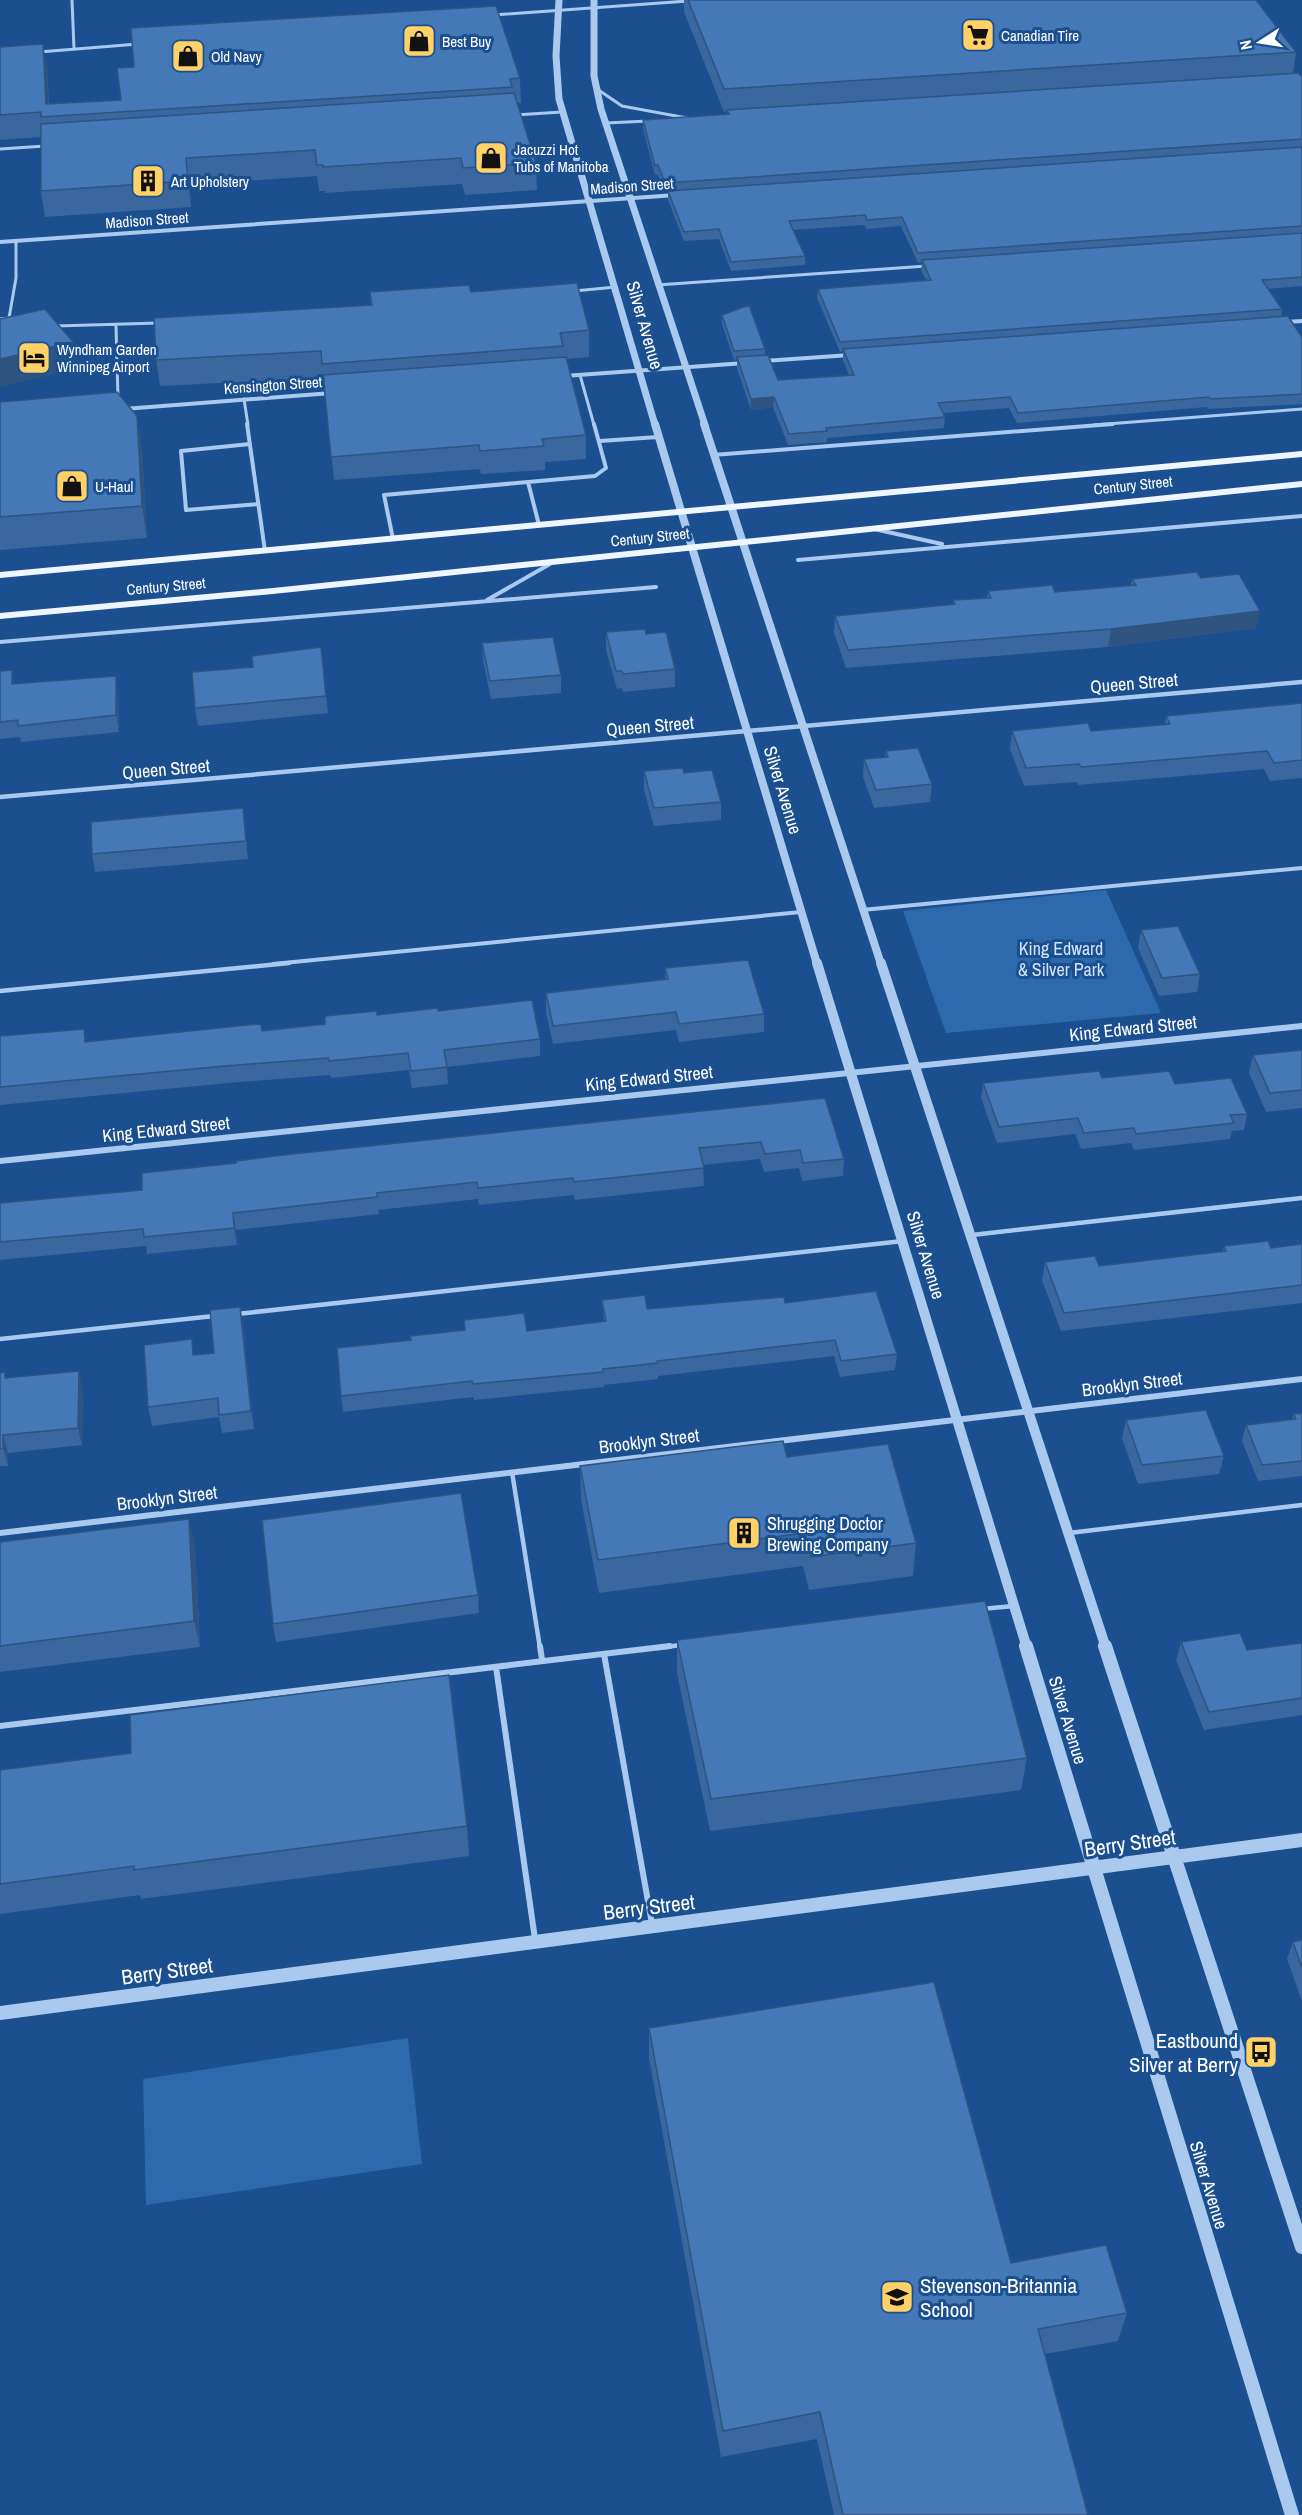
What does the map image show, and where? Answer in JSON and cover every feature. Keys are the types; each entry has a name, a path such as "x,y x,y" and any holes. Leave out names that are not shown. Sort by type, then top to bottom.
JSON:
{"main road":[{"name":"Century Street","path":"0,575 1302,454"},
{"name":"Century Street","path":"0,616 556,562 1302,484"}],"street":[{"name":"Silver Avenue","path":"559,0 557,96 616,287 678,511 1292,2515"},
{"name":"Silver Avenue","path":"594,4 596,88 657,285 1174,1857 1299,2228 1302,2247"},
{"name":"Madison Street","path":"0,242 687,194"},
{"path":"1278,323 1302,321"},
{"path":"758,362 852,355"},
{"path":"557,377 746,363"},
{"name":"Kensington Street","path":"118,410 337,393"},
{"name":"Queen Street","path":"0,797 1302,682"},
{"name":"King Edward Street","path":"0,1161 1302,1026"},
{"name":"Brooklyn Street","path":"0,1533 1302,1379"},
{"name":"Berry Street","path":"0,2013 1302,1840"}],"lane":[{"path":"72,0 74,49"},
{"path":"484,16 558,10 594,4 693,1"},
{"path":"36,52 148,43"},
{"path":"596,88 622,106 689,118 669,120"},
{"path":"506,116 562,112"},
{"path":"606,123 658,120"},
{"path":"0,148 54,145"},
{"path":"9,318 16,278 16,241"},
{"path":"657,285 932,266"},
{"path":"571,291 616,287"},
{"path":"0,319 18,320"},
{"path":"48,326 116,326 164,322"},
{"path":"116,326 118,399"},
{"path":"393,539 384,495 595,476 606,468 580,375"},
{"path":"244,399 266,552"},
{"path":"713,455 1302,409"},
{"path":"600,441 658,437"},
{"path":"250,444 181,451 186,510 258,504"},
{"path":"528,482 539,525"},
{"path":"798,560 1302,516"},
{"path":"872,529 929,543 954,545"},
{"path":"482,602 556,562"},
{"path":"0,642 656,587"},
{"path":"862,910 1302,868"},
{"path":"0,991 801,912"},
{"path":"969,1235 1302,1198"},
{"path":"0,1340 903,1241"},
{"path":"512,1472 542,1660"},
{"path":"1067,1533 1302,1505"},
{"path":"973,1610 1014,1605"},
{"path":"0,1726 688,1644"},
{"path":"604,1654 653,1927"},
{"path":"496,1667 535,1942"}],"green space":[{"name":"King Edward & Silver Park","path":"1106,890 1161,1013 946,1033 903,911"},
{"path":"408,2038 422,2164 146,2205 143,2079"}],"building":[{"name":"Canadian Tire","path":"688,0 1256,0 1296,52 724,89"},
{"path":"496,6 520,78 510,79 512,87 41,117 41,112 0,115 0,47 43,44 46,104 121,100 117,68 134,67 131,28"},
{"path":"1299,73 1302,77 1302,139 665,183 658,165 655,166 643,120 729,114 727,110"},
{"path":"514,93 536,163 463,168 461,158 323,167 323,165 317,165 315,150 186,158 188,181 41,191 41,124"},
{"path":"1302,147 1302,226 918,253 902,217 867,220 865,215 789,221 805,256 731,262 719,229 684,232 668,191"},
{"path":"1302,233 1302,277 1262,280 1282,309 840,342 818,289 931,280 922,260"},
{"path":"577,283 589,330 560,333 563,346 322,364 321,351 156,360 154,318 372,305 370,292 469,285 471,292"},
{"path":"749,305 765,349 734,351 722,315"},
{"path":"45,309 73,342 0,359 0,319"},
{"path":"1288,316 1302,337 1302,394 1210,399 1209,397 1018,413 1010,397 938,403 945,417 826,428 827,431 789,434 774,397 751,399 737,357 768,355 778,380 854,375 843,349"},
{"path":"566,357 586,435 542,439 544,446 480,451 479,445 331,457 323,375"},
{"name":"U-Haul","path":"117,392 137,416 142,506 0,517 0,402"},
{"path":"1197,572 1201,578 1239,574 1260,611 1111,629 848,650 835,616 955,604 953,600 991,598 988,591 1052,585 1055,592 1136,585 1132,579"},
{"path":"645,629 646,634 666,632 675,669 623,674 622,671 616,671 606,632"},
{"path":"553,637 561,675 490,681 482,643"},
{"path":"321,647 326,696 195,708 192,672 253,667 252,656"},
{"path":"12,670 12,684 116,676 116,715 18,726 18,720 0,722 0,671"},
{"path":"1302,703 1302,760 1274,763 1267,751 1081,767 1079,764 1026,768 1012,731 1088,723 1091,731 1170,724 1166,716"},
{"path":"918,748 932,784 876,790 864,759 888,757 886,751"},
{"path":"683,768 684,773 712,770 721,802 654,808 644,771"},
{"path":"243,808 246,841 92,854 91,822"},
{"path":"1178,926 1200,974 1162,978 1141,930"},
{"path":"748,960 764,1014 679,1024 676,1012 553,1026 546,993 668,979 665,968"},
{"path":"532,1000 540,1039 444,1050 447,1067 411,1071 408,1053 329,1061 328,1058 225,1066 0,1087 0,1036 84,1029 85,1042 261,1024 262,1031 325,1024 325,1016 377,1011 377,1015 438,1008 438,1011"},
{"path":"1302,1050 1302,1090 1270,1093 1253,1055"},
{"path":"1099,1071 1102,1078 1169,1071 1175,1084 1231,1078 1247,1114 1230,1115 1234,1123 1136,1134 1134,1128 1084,1133 1078,1118 999,1127 983,1083"},
{"path":"825,1098 844,1159 803,1163 800,1150 765,1154 761,1142 699,1148 704,1168 574,1182 573,1178 478,1188 477,1182 377,1193 377,1197 233,1213 234,1228 144,1237 143,1229 0,1242 0,1203 142,1190 142,1173 236,1163 236,1161 283,1155"},
{"path":"1268,1241 1271,1248 1302,1244 1302,1285 1064,1313 1045,1262 1095,1256 1099,1266 1226,1251 1224,1246"},
{"path":"876,1291 897,1354 841,1361 835,1340 657,1361 658,1363 603,1369 603,1372 473,1384 472,1381 341,1396 337,1348 411,1340 410,1336 465,1330 464,1320 524,1313 527,1331 606,1321 602,1300 645,1295 647,1309 784,1297 785,1303"},
{"path":"240,1307 251,1411 219,1415 218,1398 148,1407 144,1345 192,1339 193,1355 214,1353 210,1310"},
{"path":"79,1371 78,1428 3,1435 3,1448 0,1449 0,1373 5,1372 5,1378"},
{"path":"1206,1410 1224,1456 1142,1465 1126,1420"},
{"path":"1302,1413 1302,1461 1262,1465 1246,1425 1296,1419 1293,1414"},
{"name":"Shrugging Doctor Brewing Company","path":"783,1441 787,1457 888,1444 916,1543 811,1557 805,1533 598,1560 580,1466"},
{"path":"461,1493 478,1595 273,1624 262,1520"},
{"path":"189,1519 194,1621 0,1646 0,1542"},
{"path":"985,1601 1027,1758 711,1799 677,1640"},
{"path":"1240,1633 1247,1650 1302,1643 1302,1698 1209,1712 1181,1642"},
{"path":"449,1675 467,1826 134,1870 134,1866 0,1884 0,1770 131,1753 130,1715"},
{"path":"1302,1940 1302,1968 1293,1942"},
{"path":"934,1982 1011,2263 1106,2245 1127,2313 1038,2329 1088,2515 843,2515 820,2412 723,2431 649,2028"}],"place":[{"name":"Canadian Tire","path":"978,35"},
{"name":"Best Buy","path":"419,41"},
{"name":"Old Navy","path":"188,56"},
{"name":"Jacuzzi Hot Tubs of Manitoba","path":"491,158"},
{"name":"Art Upholstery","path":"148,181"},
{"name":"Wyndham Garden Winnipeg Airport","path":"34,358"},
{"name":"U-Haul","path":"72,486"},
{"name":"Shrugging Doctor Brewing Company","path":"744,1533"},
{"name":"Eastbound Silver at Berry","path":"1261,2052"},
{"name":"Stevenson-Britannia School","path":"897,2297"}]}
